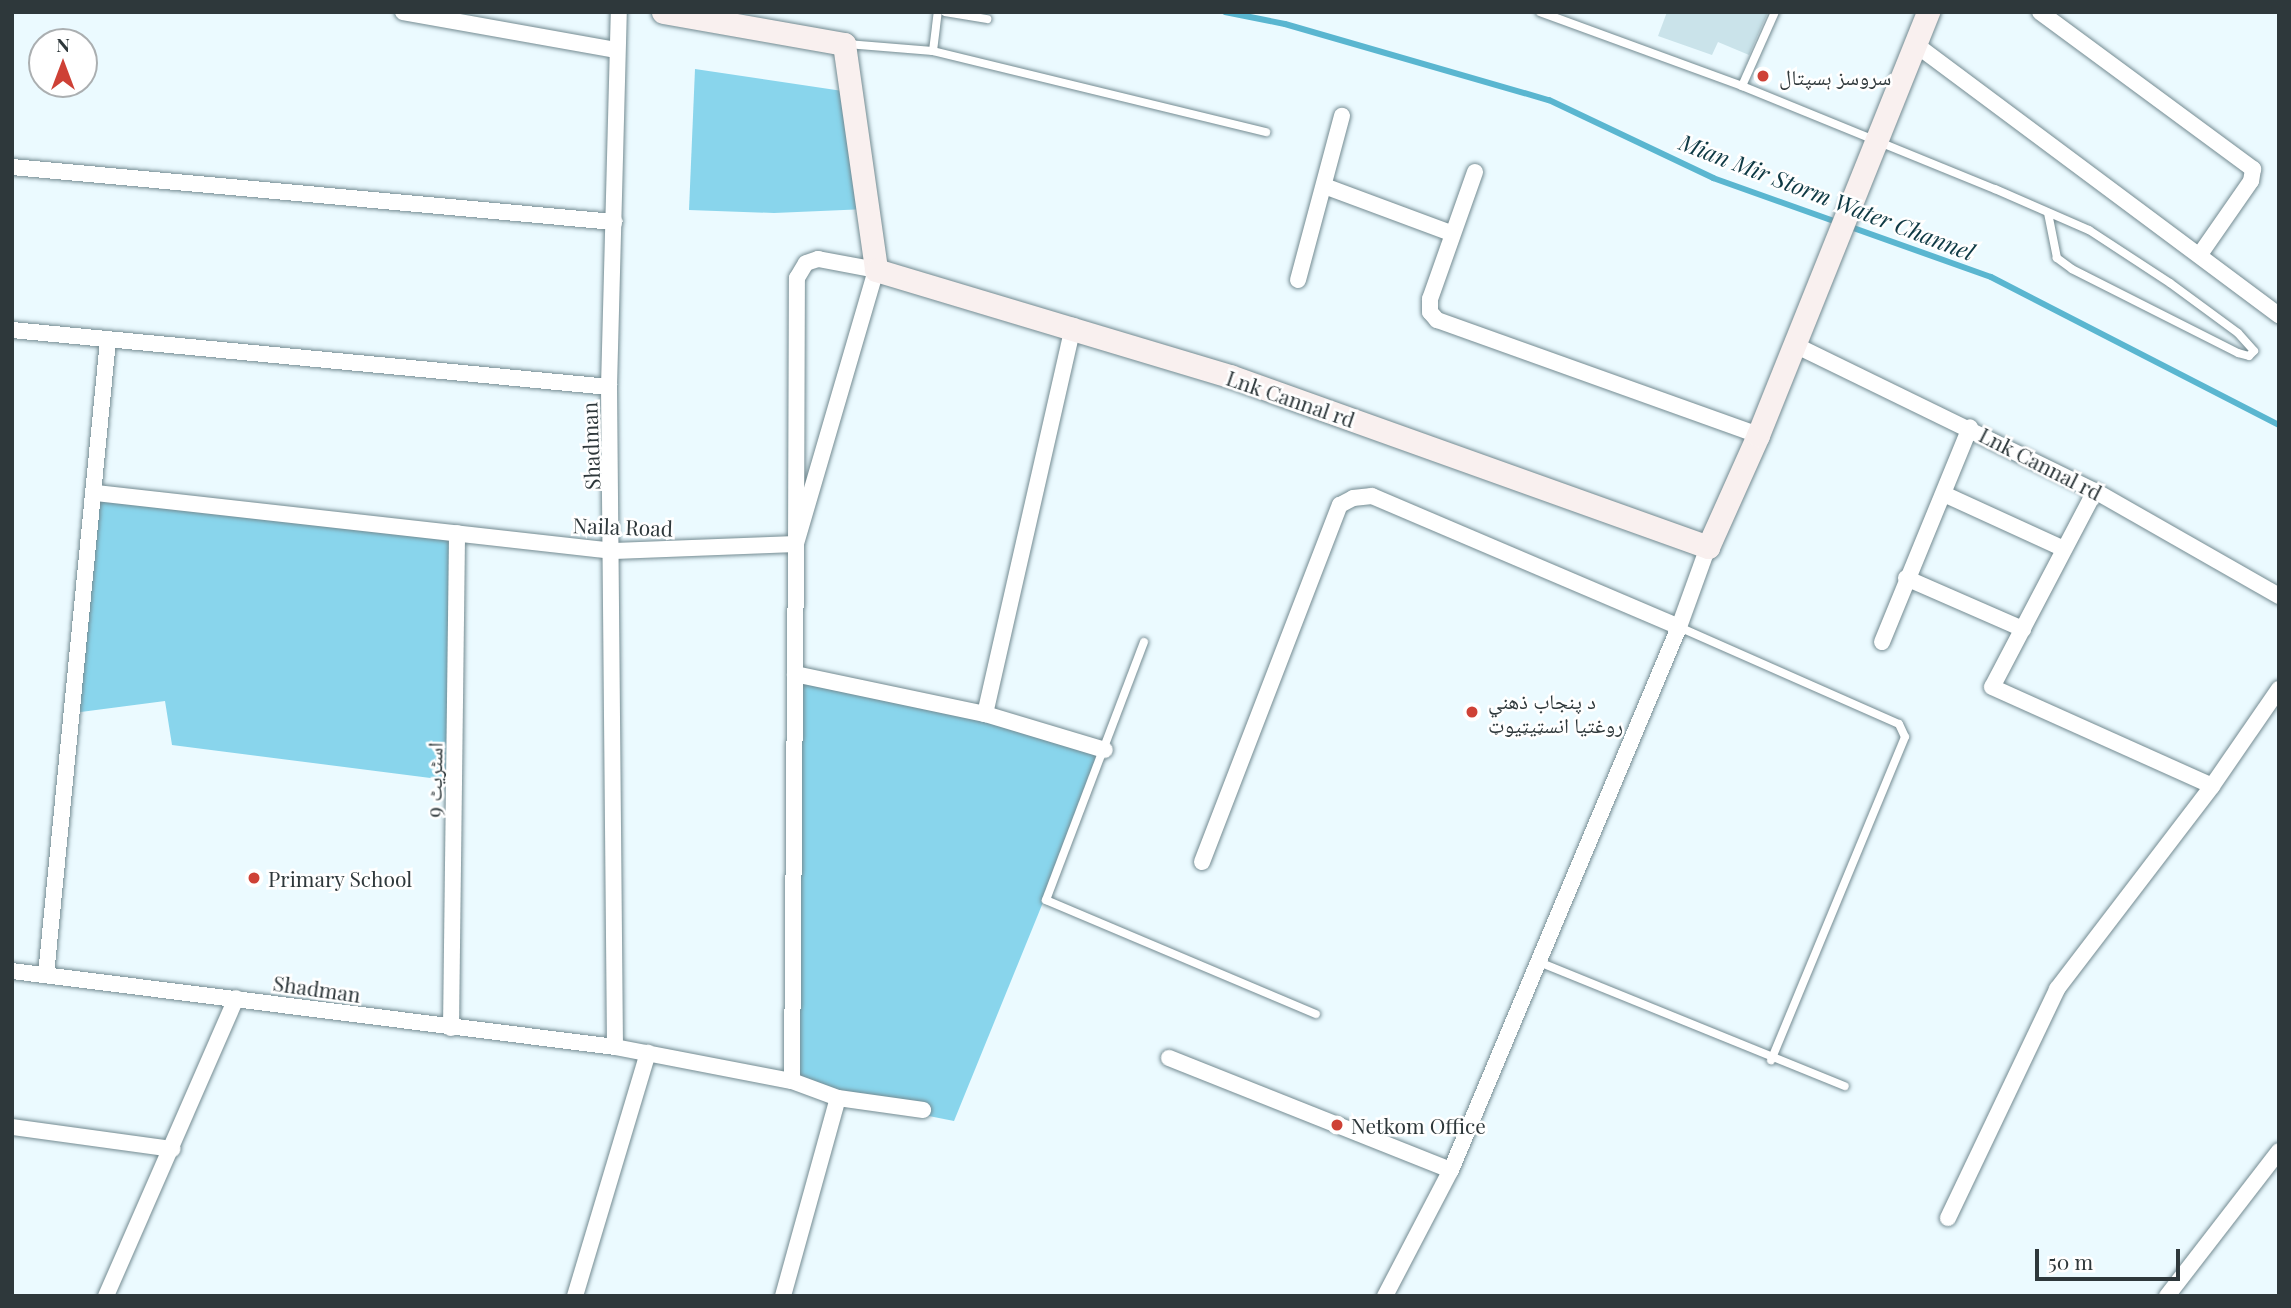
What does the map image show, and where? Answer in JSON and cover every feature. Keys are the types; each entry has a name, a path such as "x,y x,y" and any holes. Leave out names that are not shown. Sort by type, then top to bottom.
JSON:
{"street":[{"path":"403,12 617,50"},
{"name":"Shadman","path":"615,1046 614,551 609,387 619,12"},
{"path":"663,12 844,44 876,270 796,544"},
{"path":"1385,1296 1451,1170 1539,962 1679,627 1708,547 1758,435 1878,143 1928,12"},
{"path":"2040,12 2253,169 2252,181 2201,253"},
{"path":"1915,44 2201,253 2279,315"},
{"path":"1298,280 1327,187 1342,116"},
{"path":"12,167 614,222"},
{"path":"1475,172 1451,233 1430,299 1430,312 1437,320 1758,435"},
{"path":"1327,187 1451,233"},
{"path":"792,1082 797,278 806,263 818,259 876,270"},
{"name":"Lnk Cannal rd","path":"876,270 1073,326 1230,376 1708,547"},
{"path":"985,714 1073,326"},
{"path":"12,330 609,387"},
{"path":"46,975 96,494 108,340"},
{"name":"Lnk Cannal rd","path":"1795,345 1970,427 2095,491 2279,596"},
{"path":"1882,642 1906,578 1946,495 1970,427"},
{"path":"2095,491 2062,548 1992,687 2212,786"},
{"name":"Naila Road","path":"96,494 614,551 796,544"},
{"path":"1946,495 2062,548"},
{"path":"1202,862 1340,505 1353,498 1372,496 1679,627"},
{"name":"اسٹریٹ 9","path":"450,1028 457,533"},
{"path":"1906,578 2023,629"},
{"path":"795,674 985,714 1105,750"},
{"path":"1948,1218 2057,989 2212,786 2279,689"},
{"name":"Shadman","path":"12,971 236,998 450,1028 615,1046 792,1082 838,1098 923,1110"},
{"path":"106,1296 236,998"},
{"path":"575,1296 648,1053"},
{"path":"1169,1058 1451,1170"},
{"path":"783,1296 838,1098"},
{"path":"12,1127 172,1149"},
{"path":"2167,1296 2279,1151"}],"lane":[{"path":"933,51 938,12"},
{"path":"945,12 986,19"},
{"path":"1540,12 1742,86 2048,213 2126,252 2238,334 2254,351 2249,356 2228,348 2072,269 2057,258 2048,213"},
{"path":"1742,86 1775,12"},
{"path":"844,44 933,51 1266,132"},
{"path":"1679,627 1899,724 1905,737 1771,1060"},
{"path":"1144,642 1046,900 1316,1014"},
{"path":"1539,962 1771,1060 1845,1086"}],"shaded area":[{"path":"695,69 856,93 867,209 774,213 689,210"},
{"path":"96,493 457,533 454,781 172,745 165,701 73,713"},
{"path":"795,674 1105,750 954,1121 838,1098 792,1081"}],"building":[{"path":"1667,12 1768,12 1749,55 1718,42 1712,55 1658,36"}],"waterway":[{"name":"Mian Mir Storm Water Channel","path":"1225,12 1285,24 1549,100 1713,178 1991,277 2279,425"}],"place":[{"name":"سروسز ہسپتال","path":"1763,76"},
{"name":"د پنجاب ذهني روغتیا انسټیټیوټ","path":"1472,712"},
{"name":"Primary School","path":"254,878"},
{"name":"Netkom Office","path":"1337,1125"}]}
